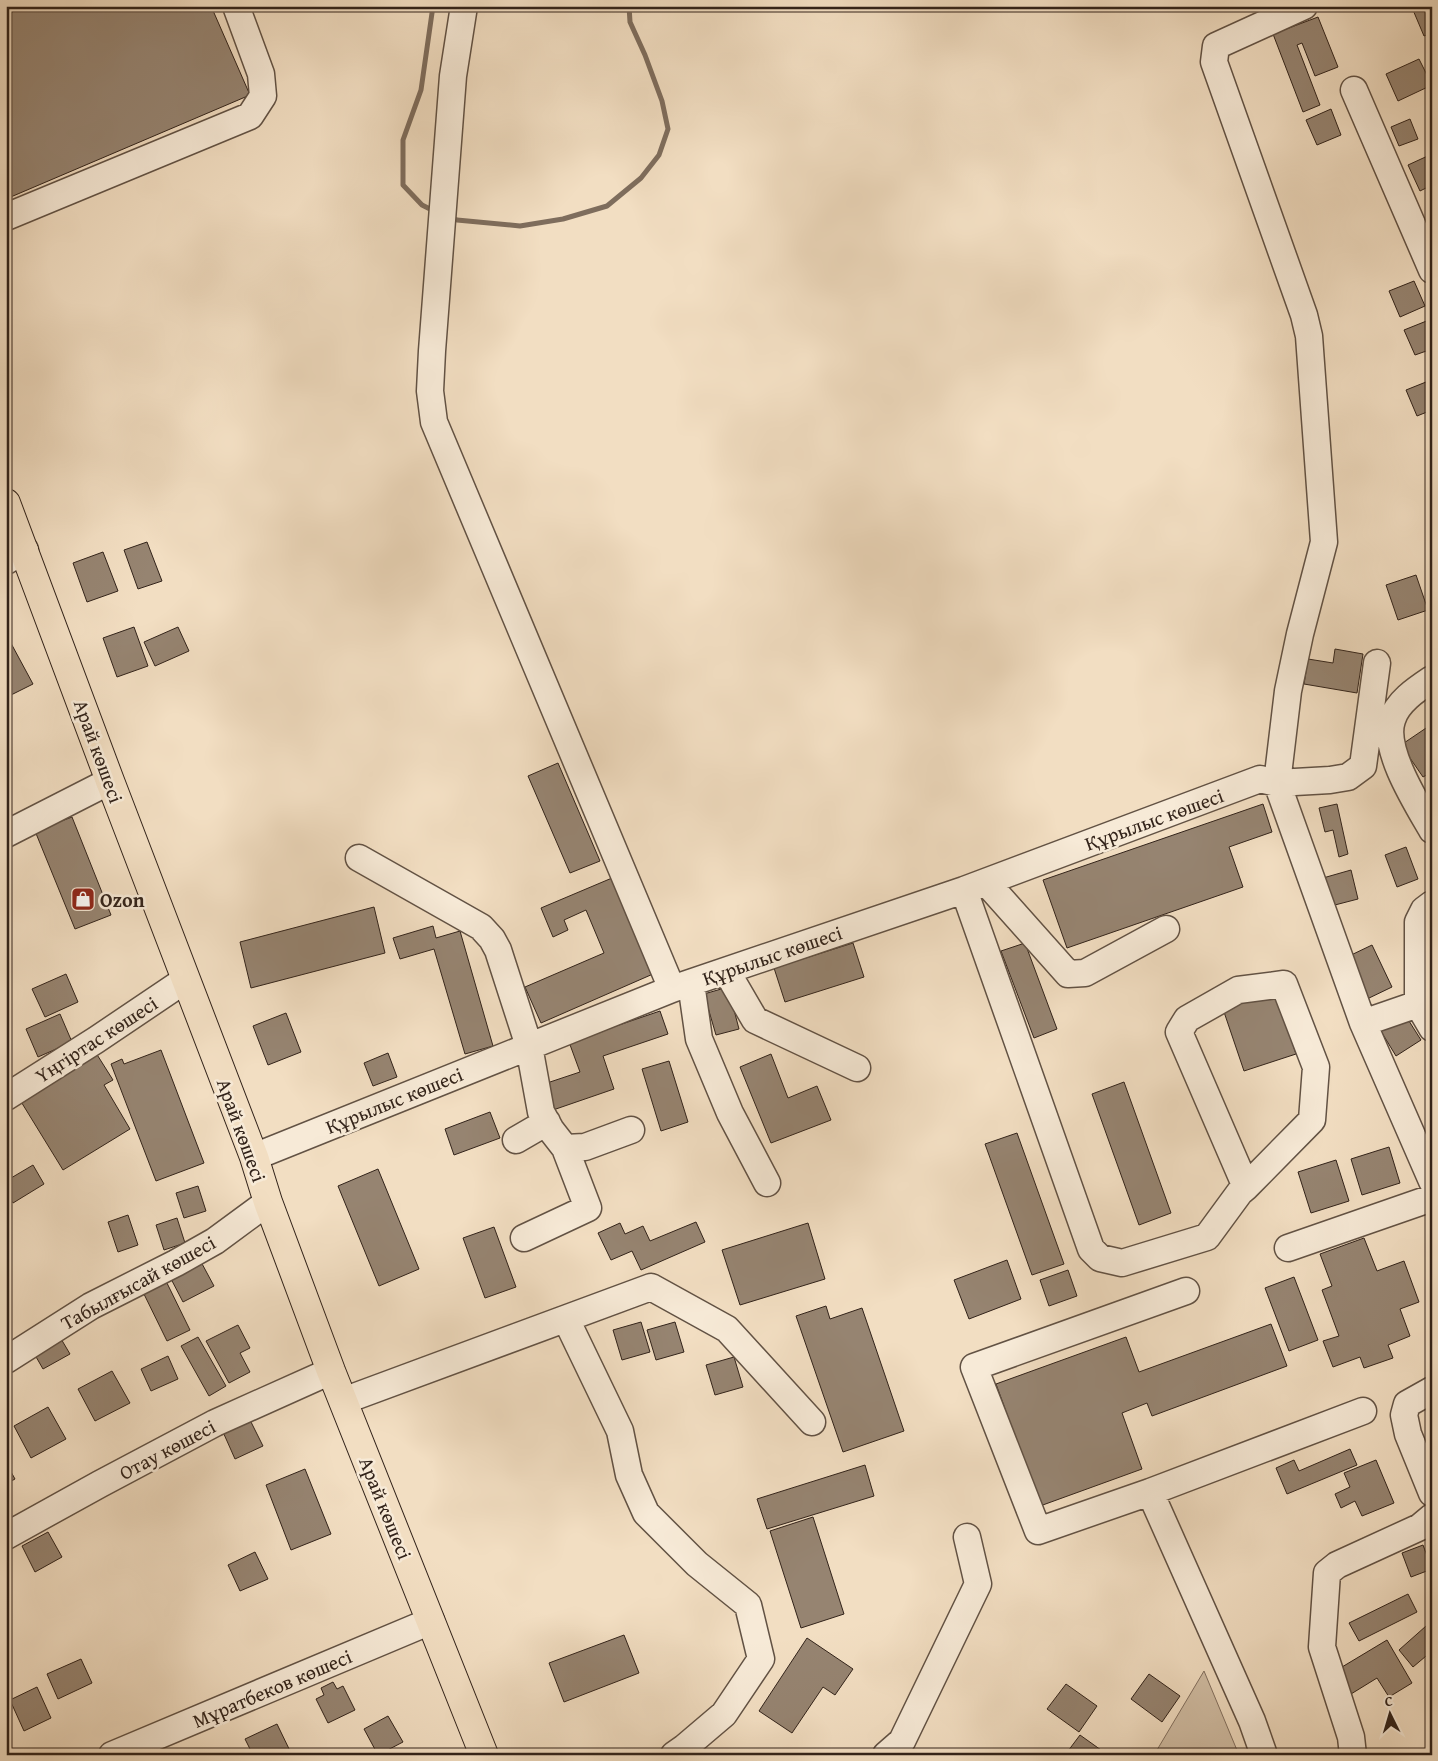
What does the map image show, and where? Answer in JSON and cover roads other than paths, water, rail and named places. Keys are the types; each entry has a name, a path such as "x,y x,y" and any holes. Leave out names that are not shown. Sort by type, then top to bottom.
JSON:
{"main road":[{"name":"Арай көшесі","path":"6,503 15,556 110,781 254,1157 268,1202 331,1371 484,1755"}],"street":[{"path":"6,217 250,116 263,96 261,74 236,6"},
{"path":"464,6 453,76 432,352 430,392 434,422 682,986 699,1039 730,1113 767,1183"},
{"path":"1304,6 1216,46 1214,62 1304,315 1309,336 1324,542 1300,634 1288,691 1281,793 1363,1023 1432,1181"},
{"path":"1354,90 1432,270"},
{"path":"1363,766 1377,663"},
{"path":"1432,679 1412,693 1398,710 1391,720 1390,738 1393,754 1432,830"},
{"name":"Құрылыс көшесі","path":"254,1157 682,986 975,886 1260,779 1281,793 1348,777 1363,766 1393,754"},
{"path":"6,834 110,781"},
{"path":"359,858 481,927 492,939 498,950 529,1046 542,1112 551,1130 566,1148 588,1208 524,1238"},
{"path":"975,886 1068,974 1085,973 1166,929"},
{"path":"975,886 1091,1249 1100,1258 1122,1263 1207,1237 1246,1187 1312,1120 1316,1068 1284,984 1238,990 1187,1019 1179,1032 1246,1187"},
{"path":"1432,904 1424,910 1418,922 1418,1004 1432,1028"},
{"path":"728,971 756,1020 857,1068"},
{"name":"Үңгіртас көшесі","path":"6,1097 96,1040 185,980"},
{"path":"1363,1023 1418,1004"},
{"path":"516,1140 547,1122"},
{"path":"566,1148 584,1147 631,1130"},
{"path":"1288,1248 1432,1198"},
{"name":"Табылғысай көшесі","path":"6,1360 90,1306 176,1263 215,1241 268,1202"},
{"path":"343,1401 651,1287 727,1329 812,1422"},
{"path":"1186,1291 974,1367 1038,1531 1150,1492 1363,1410"},
{"path":"566,1319 620,1431 629,1475 646,1514 697,1564 748,1605 761,1659 724,1714 674,1755"},
{"name":"Отау көшесі","path":"6,1536 215,1423 331,1371"},
{"path":"1432,1390 1406,1404 1404,1415 1408,1434 1432,1493"},
{"path":"1150,1492 1252,1721 1264,1755"},
{"path":"1353,1755 1351,1738 1322,1647 1326,1574 1337,1565 1420,1527 1432,1517"},
{"path":"886,1755 902,1741 978,1584 967,1537"},
{"name":"Мұратбеков көшесі","path":"112,1755 431,1621"}],"waterway":[{"path":"433,6 421,90 403,140 403,185 422,205 434,211"},
{"path":"449,217 457,220 520,226 563,219 607,206 641,178 659,155 668,129 662,101 645,55 630,22 629,6"}],"place":[{"name":"Ozon","path":"83,899"}]}
